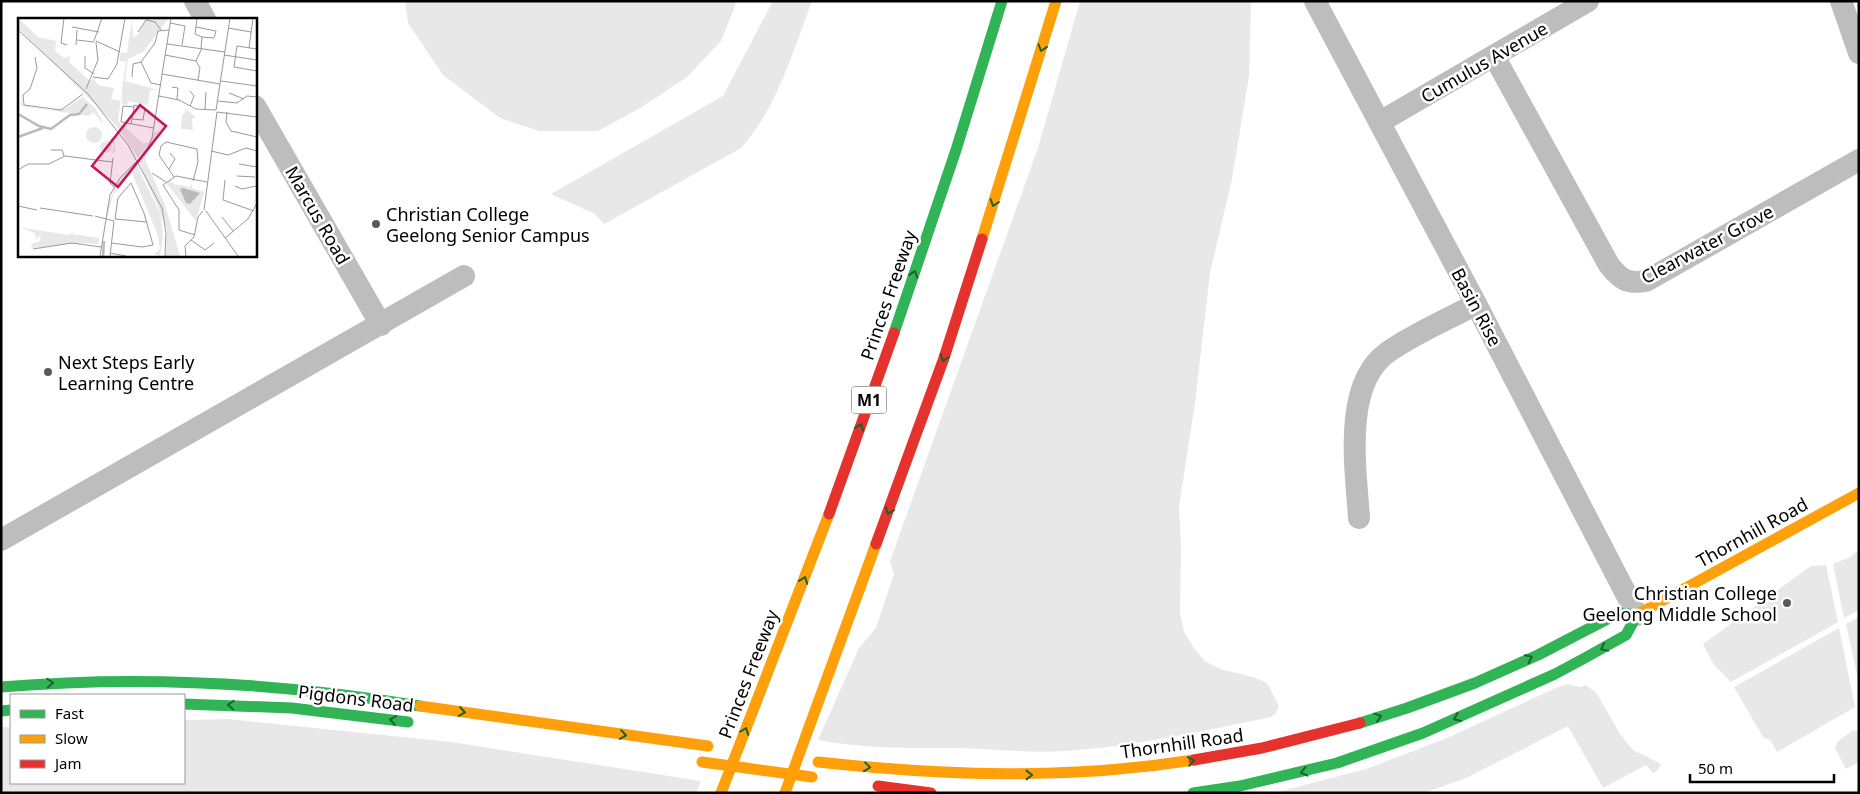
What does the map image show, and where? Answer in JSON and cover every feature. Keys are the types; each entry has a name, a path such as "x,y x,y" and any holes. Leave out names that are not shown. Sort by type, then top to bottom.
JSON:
{"main road":[{"name":"Princes Freeway","path":"721,793 799,592 894,333 973,100 1002,1"},
{"path":"785,793 944,358 1009,156 1056,1"},
{"name":"Thornhill Road","path":"1193,793 1240,786 1328,766 1423,733 1555,674 1626,635 1637,615 1859,493"},
{"name":"Thornhill Road","path":"782,756 877,769 950,774 1062,774 1133,769 1230,755 1331,732 1454,692 1510,668 1619,613 1637,615"},
{"name":"Pigdons Road","path":"1,687 46,683 118,681 224,684 362,696 745,752"},
{"name":"Pigdons Road","path":"185,704 292,708 415,723"},
{"path":"697,761 817,778"},
{"path":"870,785 931,793"}],"street":[{"path":"194,1 204,18"},
{"name":"Basin Rise","path":"1315,1 1476,304 1637,615"},
{"name":"Cumulus Avenue","path":"1380,122 1588,1"},
{"path":"1841,1 1859,53"},
{"name":"Clearwater Grove","path":"1494,56 1610,265 1618,276 1633,283 1646,281 1859,160"},
{"name":"Marcus Road","path":"256,108 381,325"},
{"path":"1,540 464,276"},
{"path":"1359,518 1354,422 1362,387 1373,368 1387,352 1476,304"}],"shaded area":[{"path":"405,1 735,1 735,6 721,41 687,77 642,107 598,131 539,131 500,118 443,75 408,23"},
{"path":"773,1 812,1 791,59 774,97 754,132 741,148 604,224 595,214 551,194 723,96"},
{"path":"1080,1 1251,1 1249,76 1232,179 1210,273 1195,403 1179,507 1181,547 1180,613 1184,632 1205,661 1220,669 1253,677 1267,683 1279,706 1276,713 1271,717 1150,741 1076,750 1031,751 886,747 818,740 859,648 876,628 894,574 890,561 1038,148"},
{"path":"1859,550 1859,610 1844,618 1833,564 1850,557"},
{"path":"1826,565 1838,622 1731,682 1714,665 1703,644 1811,566"},
{"path":"1859,617 1859,684 1846,624"},
{"path":"1839,628 1855,707 1777,752 1771,741 1763,737 1734,687"},
{"path":"1568,684 1580,687 1585,685 1596,692 1620,734 1633,750 1661,764 1657,771 1653,773 1646,765 1603,788 1568,726 1464,779 1423,793 1274,793 1366,769 1447,738"},
{"path":"228,719 451,742 701,781 696,793 1,793 1,727 10,727 10,784 185,784 185,720"},
{"path":"1853,730 1858,731 1859,734 1859,762 1846,769 1835,748 1837,742"}],"traffic: fast":[{"path":"894,333 956,150 1002,1"},
{"path":"1360,723 1475,683 1538,655 1619,613 1637,615"},
{"path":"1193,793 1240,786 1337,763 1423,733 1555,674 1583,659 1626,635 1640,613"},
{"path":"1,687 53,683 211,683 316,692 420,706"},
{"path":"185,704 292,708 408,722"},
{"path":"1,711 10,710"}],"traffic: slow":[{"path":"982,239 1056,1"},
{"path":"1640,613 1859,493"},
{"path":"721,793 829,514"},
{"path":"785,793 876,544"},
{"path":"420,706 708,746"},
{"path":"818,762 866,767 1006,774 1099,771 1194,760"},
{"path":"702,762 812,777"}],"traffic: jam":[{"path":"876,544 944,358 982,239"},
{"path":"829,514 894,333"},
{"path":"1194,760 1262,748 1360,723"},
{"path":"878,786 931,793"}],"place":[{"name":"Christian College Geelong Senior Campus","path":"376,224"},
{"name":"Next Steps Early Learning Centre","path":"48,372"},
{"name":"Christian College Geelong Middle School","path":"1787,603"}]}
